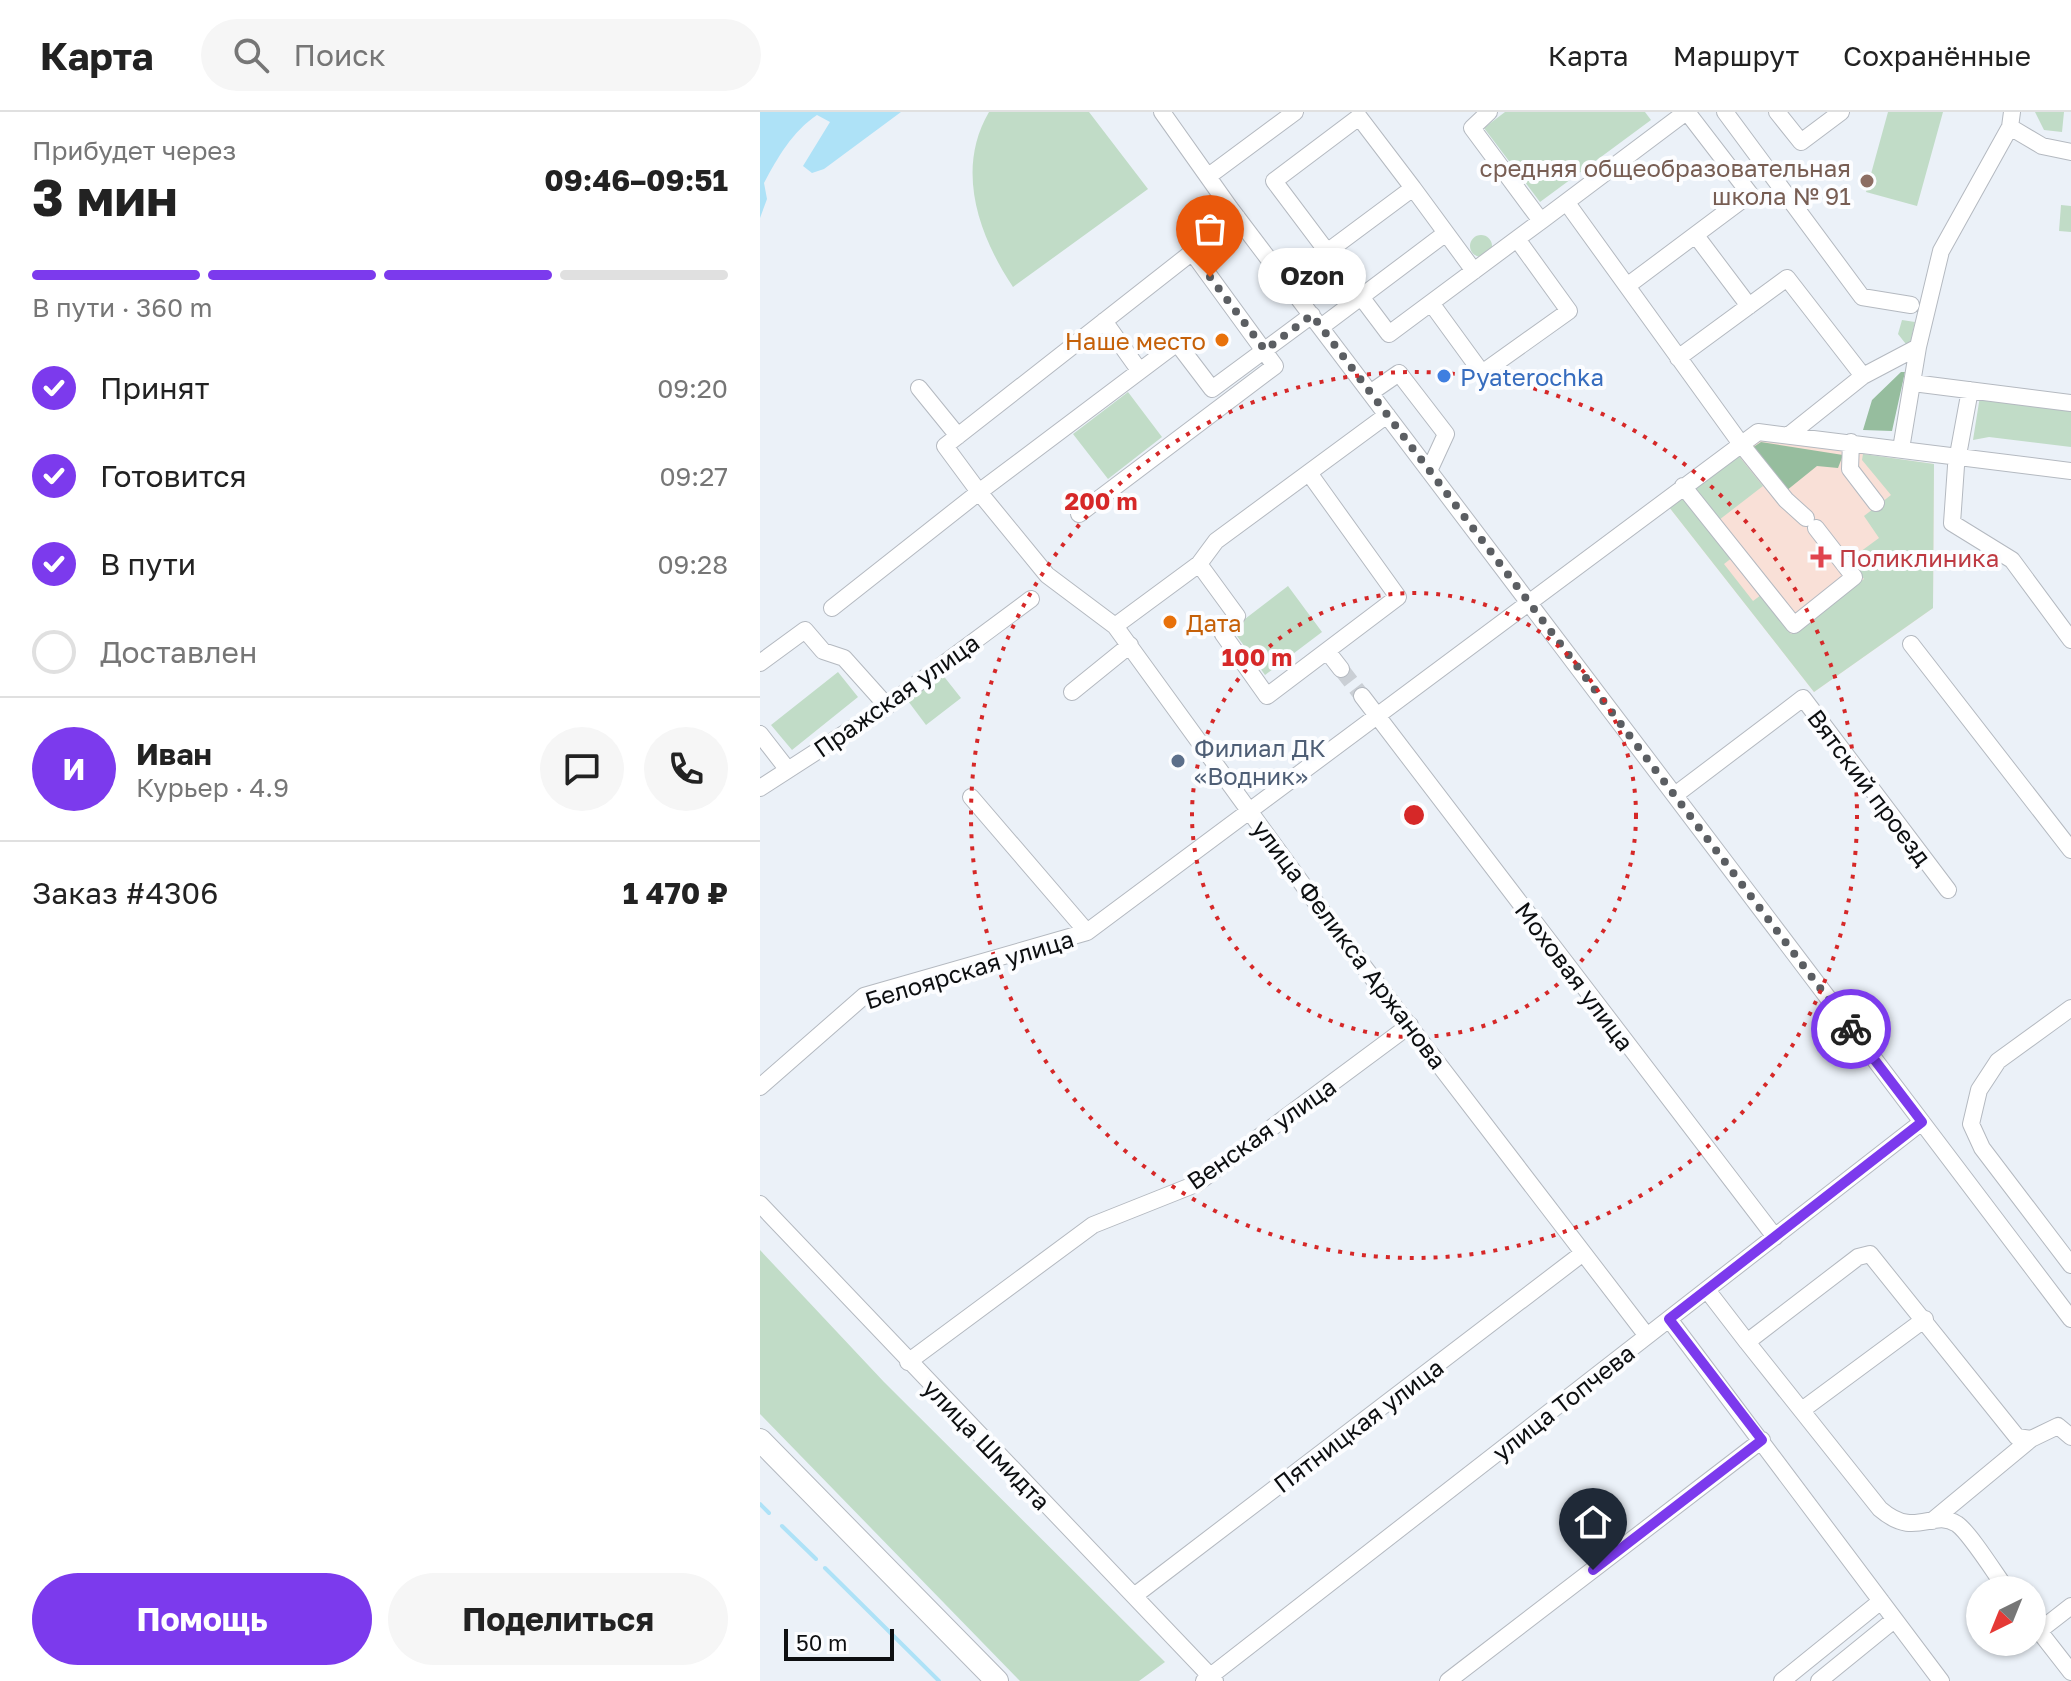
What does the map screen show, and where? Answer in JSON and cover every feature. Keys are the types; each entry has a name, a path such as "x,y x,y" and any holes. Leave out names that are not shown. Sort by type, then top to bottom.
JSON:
{"main road":[{"path":"760,1440 997,1681"}],"street":[{"path":"1162,112 1210,175 1237,217 2071,1319"},
{"path":"1210,175 1295,112"},
{"path":"1489,112 1472,128 1541,221"},
{"path":"1474,271 1359,117 1274,181 1389,334 1567,203 1687,112 1750,194 1697,237 1627,286"},
{"path":"1725,112 1862,297 1911,305"},
{"path":"1777,112 1801,142 1841,112"},
{"path":"1901,449 1918,347 1941,251 2011,119 2042,146 2071,152"},
{"path":"1327,252 1413,188"},
{"path":"1567,203 1741,444 1854,577 1794,625 1683,486"},
{"path":"919,388 958,436 1237,217"},
{"path":"832,608 979,492 1177,343 1212,389 1265,350 1361,297 1446,233"},
{"path":"1697,237 1749,306"},
{"path":"1431,303 1482,373 1569,311 1517,239"},
{"path":"1079,514 1275,366 1192,252"},
{"path":"1678,358 1787,278 1863,376"},
{"path":"1104,321 1139,370"},
{"path":"1789,435 1863,376 1918,347"},
{"path":"1370,393 1399,373 1446,434 1429,471"},
{"path":"1913,383 2071,403"},
{"path":"1970,390 1957,457 1952,523 2012,560 2071,640"},
{"path":"1115,626 1199,564 1216,541 1387,415"},
{"path":"1741,444 1758,432 2071,471"},
{"name":"улица Феликса Аржанова","path":"958,436 945,446 979,492 1047,575 1115,626 1410,1025 1647,1336"},
{"path":"1851,442 1850,469 1876,503"},
{"name":"Белоярская улица","path":"760,1087 864,996 1087,932 1741,444"},
{"path":"1199,564 1237,616 1223,634 1267,696 1398,597 1309,473"},
{"name":"Пражская улица","path":"760,788 887,706 1031,599"},
{"path":"760,663 805,630 823,651 844,658 887,706"},
{"path":"1911,644 2066,832 2071,850"},
{"path":"1072,692 1130,645"},
{"path":"1327,651 1341,669"},
{"name":"Моховая улица","path":"1362,696 1775,1237"},
{"name":"Вятский проезд","path":"1675,795 1803,698 1948,890"},
{"path":"760,734 788,770"},
{"path":"971,797 1087,932"},
{"path":"2071,1008 1998,1061 1979,1090 1971,1124 1982,1148 2071,1265"},
{"name":"Венская улица","path":"908,1362 1093,1225 1196,1184 1410,1025"},
{"name":"улица Топчева","path":"1210,1679 1922,1122"},
{"name":"улица Шмидта","path":"760,1204 1210,1679"},
{"name":"Пятницкая улица","path":"1134,1596 1583,1253"},
{"path":"1747,1342 1864,1254 1875,1258 2008,1428 2017,1437 2031,1439"},
{"path":"1707,1290 1880,1509 1896,1523 1911,1525 1932,1521 1957,1524 1996,1576"},
{"path":"1669,1319 1941,1681"},
{"path":"1802,1410 1925,1319"},
{"path":"1932,1521 2031,1439 2058,1426 2071,1437"},
{"path":"1448,1681 1762,1440"},
{"path":"1782,1681 1881,1601"},
{"path":"2046,1620 2071,1606"},
{"path":"1819,1681 1894,1620"},
{"path":"2046,1636 2065,1652 2071,1672"}],"shaded area":[{"name":"Поликлиника","path":"1759,440 1934,464 1933,608 1814,692 1669,507"}],"green space":[{"path":"989,112 1089,112 1148,189 1013,287 990,246 976,202 974,157 979,134"},
{"path":"1505,112 1645,112 1651,120 1540,202 1484,128"},
{"path":"1888,112 1943,112 1917,206 1866,192"},
{"path":"2035,112 2064,112 2062,132 2044,130"},
{"path":"2061,205 2071,206 2071,232 2059,231"},
{"path":"1481,235 1489,238 1492,246 1489,254 1481,257 1473,254 1470,246 1473,238"},
{"path":"1902,320 1915,322 1909,348 1898,334"},
{"path":"1901,372 1905,372 1892,431 1863,430 1872,400"},
{"path":"1128,392 1162,437 1108,479 1073,434"},
{"path":"1980,396 2071,406 2071,447 1989,437 1973,440"},
{"path":"1761,442 1843,455 1838,468 1817,466 1786,491 1752,448"},
{"path":"1863,454 1934,464 1933,608 1814,692 1669,507 1683,496 1733,557 1724,564 1753,601 1761,595 1791,634 1864,579 1849,560 1879,538 1864,516 1891,495 1862,460"},
{"path":"1738,455 1763,486 1719,520 1694,488"},
{"path":"1288,586 1322,632 1265,675 1237,636 1241,622"},
{"path":"838,672 858,697 792,750 771,725"},
{"path":"942,674 961,698 926,725 908,701"},
{"path":"760,1250 884,1382 1165,1662 1139,1681 1020,1681 760,1414"}],"water":[{"path":"760,112 901,112 824,169 812,173 803,166 830,122 817,115 793,137 769,173 764,183 767,199 760,218"}],"waterway":[{"path":"760,1504 769,1513"},
{"path":"782,1526 816,1559"},
{"path":"825,1568 939,1681"}],"tunnel":[{"path":"1341,669 1362,696"}],"way so far":[{"path":"1210,277 1265,350 1312,315 1851,1029"}],"place":[{"name":"средняя общеобразовательная школа № 91","path":"1867,181"},
{"name":"Ozon","path":"1210,277"},
{"name":"Наше место","path":"1222,340"},
{"name":"Pyaterochka","path":"1444,376"},
{"name":"Поликлиника","path":"1821,557"},
{"name":"Дата","path":"1170,622"},
{"name":"Филиал ДК «Водник»","path":"1178,761"}],"route":[{"path":"1593,1570 1762,1440 1669,1319 1922,1122 1851,1029"}]}
